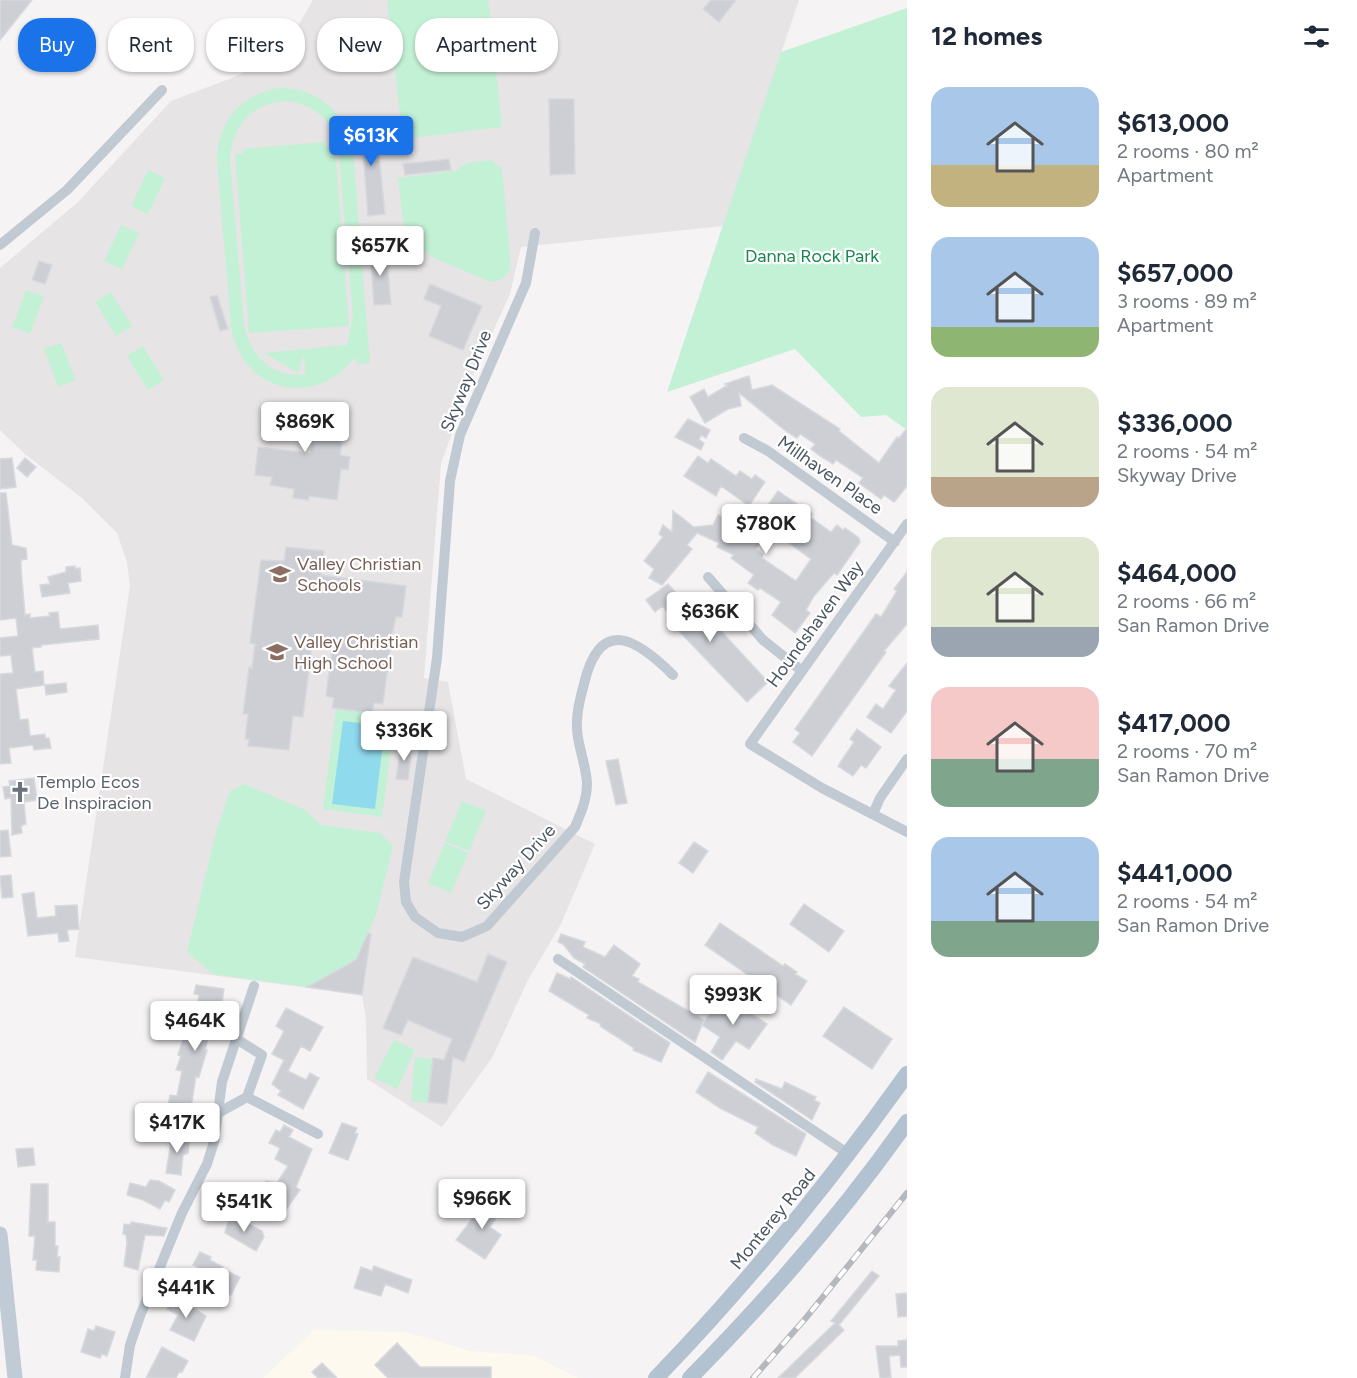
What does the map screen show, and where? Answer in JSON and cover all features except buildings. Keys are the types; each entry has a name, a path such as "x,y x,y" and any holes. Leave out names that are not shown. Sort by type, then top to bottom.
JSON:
{"main road":[{"name":"Monterey Road","path":"656,1378 748,1281 850,1155 907,1074"},
{"path":"690,1378 766,1300 832,1222 907,1122"},
{"path":"0,1234 15,1378"}],"street":[{"path":"0,245 67,190 162,90"},
{"name":"Skyway Drive","path":"535,233 526,283 460,435 450,481 437,658 404,882 406,902 415,917 438,933 462,937 487,926 574,827 583,807 587,784 577,730 577,714 589,663 596,649 608,642 621,640 638,644 648,650 673,675"},
{"name":"Millhaven Place","path":"744,438 768,451 895,542"},
{"name":"Houndshaven Way","path":"873,814 822,788 750,744 907,524"},
{"path":"708,577 763,640 802,671"},
{"path":"907,759 880,798 873,814 907,832"},
{"path":"558,959 850,1155"},
{"path":"125,1378 130,1346 140,1316 182,1213 207,1164 214,1142 222,1082 254,987"},
{"path":"218,1113 248,1097 262,1055 235,1038"},
{"path":"248,1097 318,1134"}],"shaded area":[{"name":"Valley Christian Schools","path":"313,0 799,0 723,226 521,247 510,294 475,371 441,463 424,678 448,682 466,779 595,844 561,924 528,980 492,1058 442,1127 367,1079 366,1020 362,995 75,957 130,586 127,562 117,533 82,498 26,455 0,430 0,268 78,202 171,101 244,72 305,72 305,18 302,18"},
{"path":"314,1330 406,1332 471,1351 535,1356 578,1378 263,1378"}],"green space":[{"path":"387,0 488,0 490,18 415,18 415,72 496,72 502,127 403,139 395,72 403,72 403,18 389,18"},
{"name":"Danna Rock Park","path":"907,8 907,430 886,415 861,417 795,349 667,392 781,52"},
{"path":"279,88 293,89 318,98 337,114 344,124 353,150 370,363 357,364 355,357 339,374 320,384 301,388 282,386 264,379 249,366 238,348 231,326 217,161 218,147 221,134 234,112 253,96","holes":["276,102 298,103 320,114 335,134 338,143 353,316 347,345 264,353 298,373 304,355 305,374 293,375 273,369 264,362 257,355 247,335 244,324 230,160 231,148 240,126 255,111"]},
{"path":"325,142 326,147 335,146 349,326 249,333 235,154 243,153 243,149"},
{"path":"491,160 502,169 511,269 502,279 491,282 434,258 420,247 403,222 398,178 455,171 467,163"},
{"path":"148,170 165,178 148,214 131,206"},
{"path":"121,225 139,233 122,269 104,261"},
{"path":"26,290 44,296 30,334 12,327"},
{"path":"111,292 132,326 116,336 95,302"},
{"path":"61,343 76,380 58,387 44,349"},
{"path":"143,346 164,380 148,390 127,356"},
{"path":"336,709 395,716 382,817 323,809"},
{"path":"244,784 305,810 321,825 380,833 393,846 376,915 356,960 307,987 213,974 187,952 215,836 230,791"},
{"path":"462,801 486,811 469,851 445,841"},
{"path":"445,843 468,853 451,893 428,883"},
{"path":"394,1040 415,1050 397,1089 374,1078"},
{"path":"415,1057 439,1060 435,1104 411,1101"}],"water":[{"path":"343,721 385,726 375,809 332,804"}],"railway":[{"path":"753,1378 805,1319 907,1193"}],"place":[{"name":"Valley Christian Schools","path":"280,574"},
{"name":"Valley Christian High School","path":"277,652"},
{"name":"Templo Ecos De Inspiracion","path":"20,792"}]}
